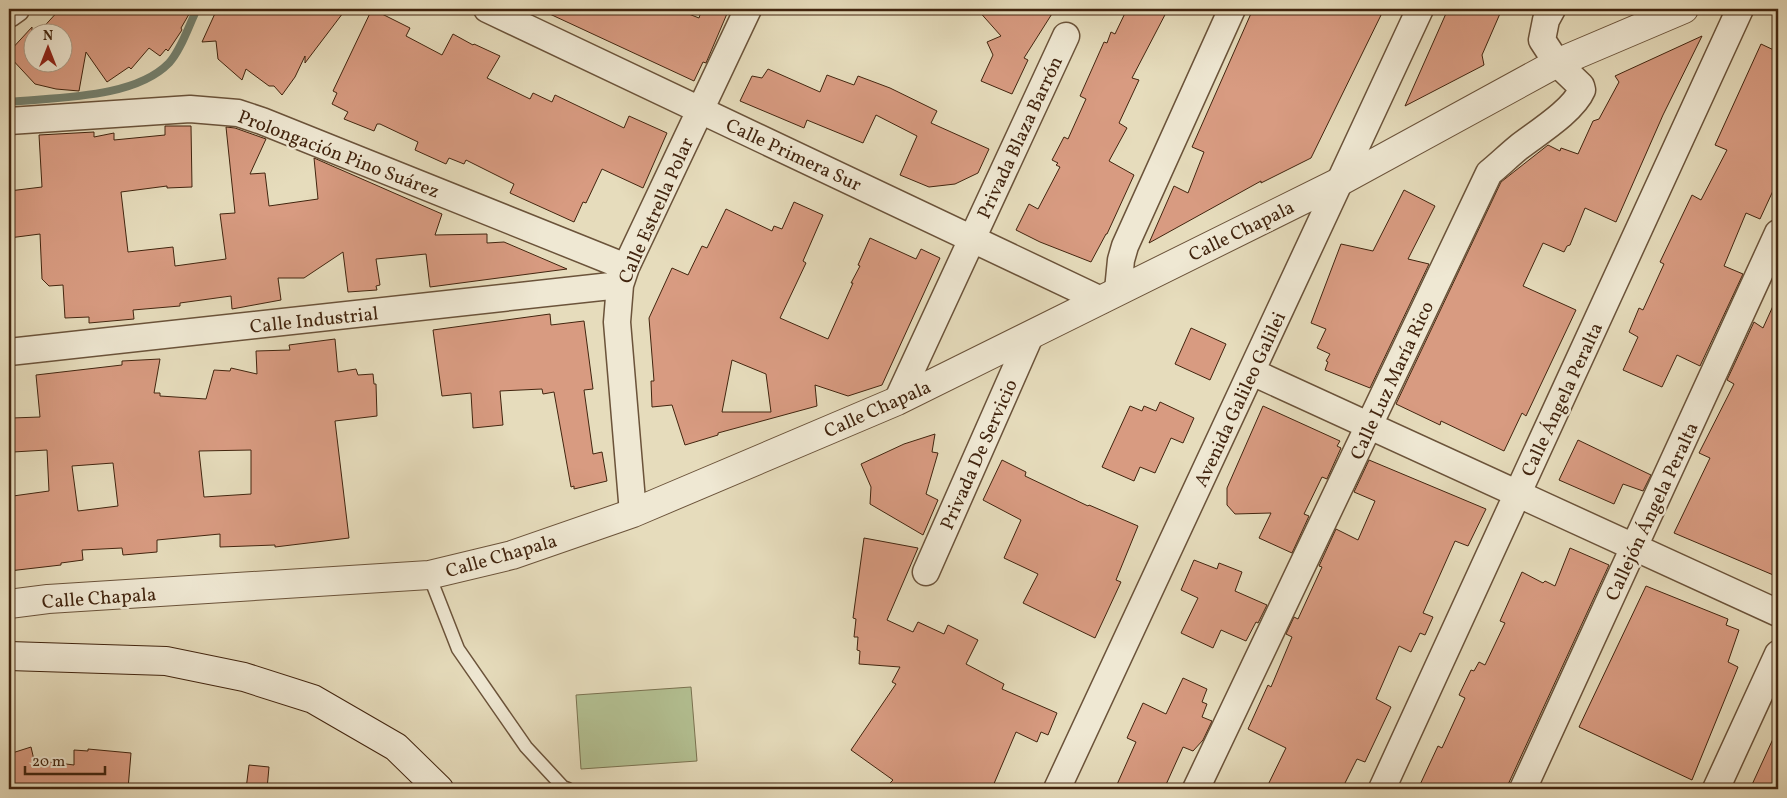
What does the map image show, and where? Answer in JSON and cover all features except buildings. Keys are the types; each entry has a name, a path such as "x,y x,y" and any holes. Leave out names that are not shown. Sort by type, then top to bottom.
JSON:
{"street":[{"path":"9,14 16,9"},
{"name":"Calle Primera Sur","path":"487,9 972,239 1109,295"},
{"name":"Calle Estrella Polar","path":"633,513 617,322 623,276 748,9"},
{"path":"1109,295 1125,246 1232,9"},
{"name":"Avenida Galileo Galilei","path":"1057,789 1420,9"},
{"name":"Calle Luz María Rico","path":"1196,789 1489,173 1558,117 1580,96 1581,86 1557,63 1542,40 1546,20 1552,9"},
{"name":"Calle Chapala","path":"9,604 48,599 429,576 512,555 633,513 897,401 1341,181 1557,63 1684,9"},
{"name":"Calle Ángela Peralta","path":"1382,789 1740,9"},
{"name":"Privada Blaza Barrón","path":"897,401 1066,36"},
{"name":"Prolongación Pino Suárez","path":"9,121 190,109 238,113 262,121 623,276"},
{"name":"Callejón Ángela Peralta","path":"1523,789 1778,233"},
{"name":"Calle Industrial","path":"9,352 623,276"},
{"name":"Privada De Servicio","path":"926,572 1030,336"},
{"path":"1252,372 1778,613"},
{"path":"1716,789 1778,654"},
{"path":"9,656 166,661 244,677 314,699 396,747 439,789"}],"lane":[{"path":"429,576 458,648 526,747 563,787 568,789"}],"green space":[{"path":"691,687 697,761 581,769 576,695"}],"waterway":[{"path":"9,102 94,94 136,84 154,75 169,63 181,44 197,9"}]}
